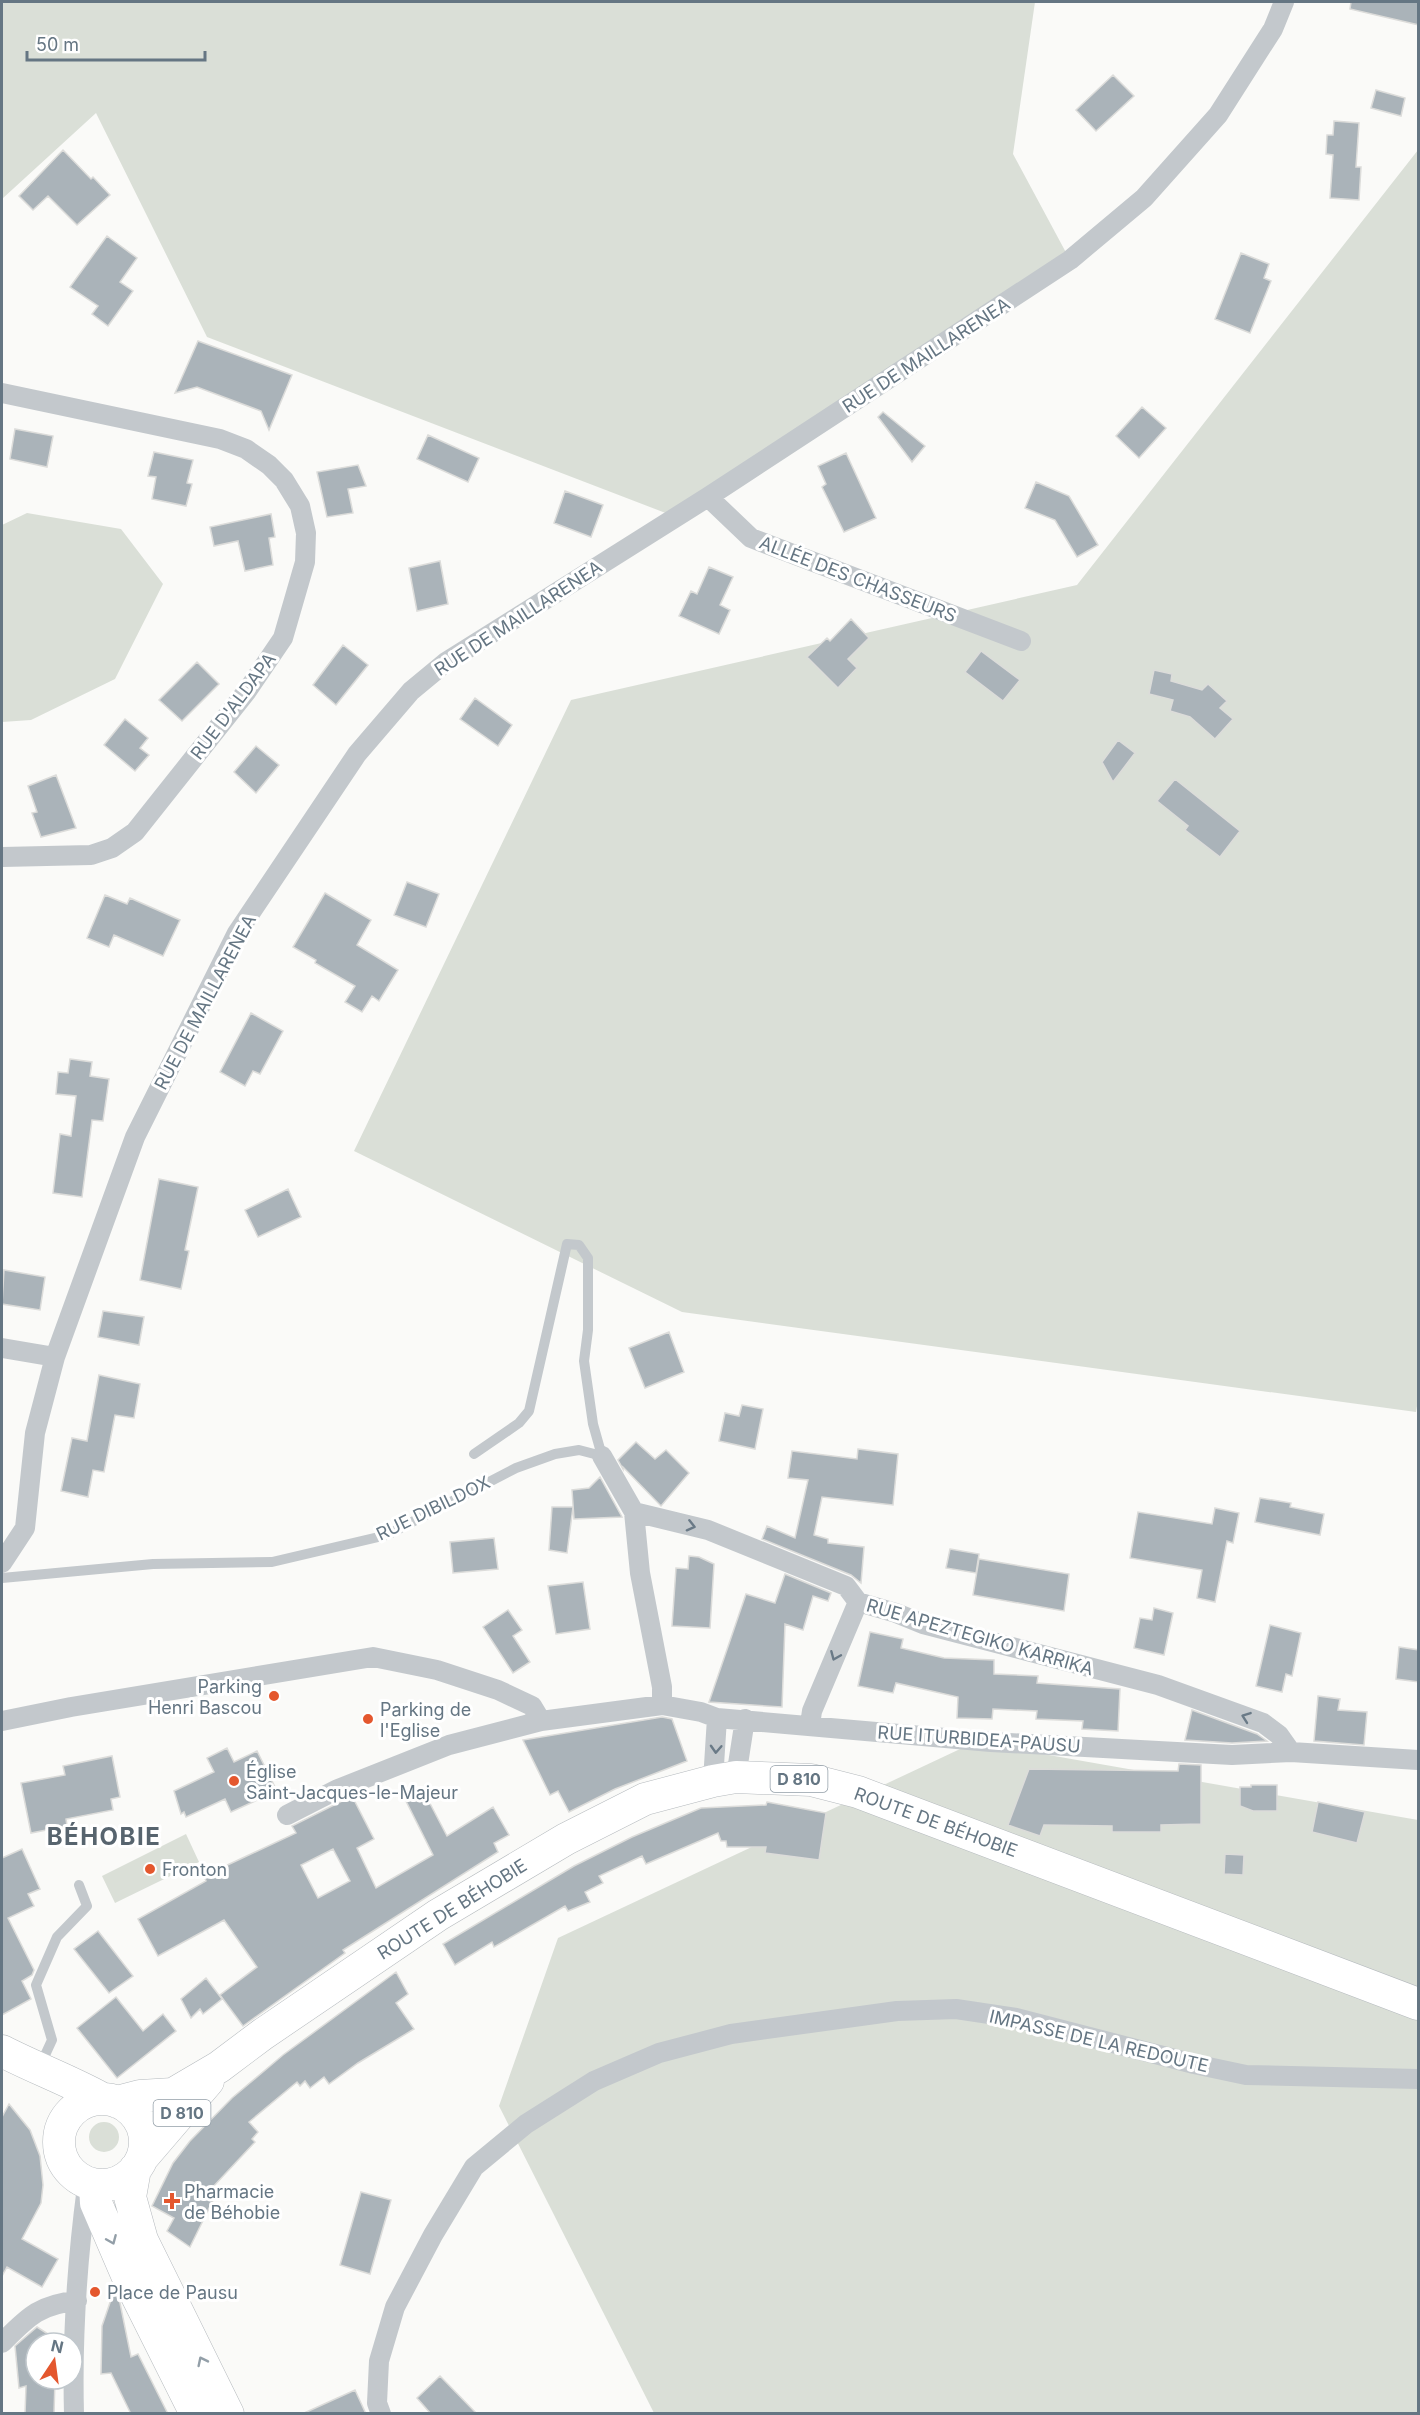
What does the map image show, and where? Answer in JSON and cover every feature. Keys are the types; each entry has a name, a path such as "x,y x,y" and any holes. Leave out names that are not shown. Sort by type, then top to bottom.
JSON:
{"main road":[{"name":"ROUTE DE BÉHOBIE","path":"109,2100 173,2094 219,2067 263,2034 438,1915 566,1839 645,1800 725,1779 811,1780 858,1792 1419,2004"},
{"path":"2,2052 38,2070 67,2080 129,2108 138,2118 144,2138 138,2164 126,2177 115,2183 92,2183 74,2174 65,2164 60,2151 52,2108 38,2070"},
{"name":"ROUTE DE BÉHOBIE","path":"138,2164 219,2067"},
{"path":"59,2137 68,2115 77,2106 88,2101 109,2100"},
{"name":"D 810","path":"138,2164 129,2197 142,2240 228,2414"},
{"path":"92,2183 96,2203 130,2282 196,2414"}],"street":[{"name":"RUE DE MAILLARENEA","path":"2,1563 25,1528 35,1433 55,1357 135,1137 237,933 357,753 411,691 446,662 708,497 1070,260 1144,198 1218,115 1273,29 1284,2"},
{"name":"RUE D'ALDAPA","path":"2,393 220,439 246,449 284,480 300,506 306,533 305,562 283,638 248,691 135,832 112,848 91,855 2,857"},
{"name":"ALLÉE DES CHASSEURS","path":"708,497 751,538 1021,641"},
{"path":"2,1348 55,1357"},
{"path":"602,1456 634,1512 640,1573 662,1696"},
{"name":"RUE APEZTEGIKO KARRIKA","path":"634,1512 708,1530 846,1586 858,1602 923,1624 1158,1686 1263,1723 1279,1735 1291,1752"},
{"path":"810,1725 812,1711 858,1602"},
{"path":"2,1721 71,1707 373,1658 437,1670 498,1690 532,1706 541,1721"},
{"name":"RUE ITURBIDEA-PAUSU","path":"287,1815 339,1789 449,1745 541,1721 662,1696 717,1718 991,1742 1232,1755 1291,1752 1419,1760"},
{"path":"717,1718 725,1779"},
{"path":"725,1779 745,1719"},
{"name":"IMPASSE DE LA REDOUTE","path":"381,2414 377,2403 379,2361 395,2307 433,2235 474,2167 526,2124 594,2081 659,2053 731,2034 897,2011 956,2010 1016,2018 1194,2064 1246,2075 1419,2079"},
{"path":"74,2414 82,2224 92,2183"},
{"path":"2,2343 42,2308 56,2302 77,2301"}],"lane":[{"path":"474,1454 519,1423 529,1411 567,1244 579,1245 588,1258 588,1330 584,1361 593,1424 602,1456"},
{"name":"RUE DIBILDOX","path":"2,1578 153,1564 272,1562 387,1535 516,1468 555,1454 579,1450 602,1456"},
{"path":"38,2070 52,2040 36,1985 57,1937 87,1906 79,1885"}],"shaded area":[{"path":"2,2 1035,2 1013,154 1070,260 676,517 207,337 96,113 2,199"},
{"path":"1418,150 1418,1400 1416,1412 682,1312 354,1151 571,700 1077,585"},
{"path":"27,513 121,529 163,584 115,679 31,720 2,722 2,525"},
{"path":"975,1742 1418,1820 1418,2413 654,2413 499,2106 558,1938"},
{"name":"Fronton","path":"186,1834 199,1862 115,1903 102,1876"},
{"path":"104,2122 115,2126 119,2137 115,2148 104,2152 93,2148 89,2137 93,2126"}],"building":[{"path":"1351,2 1419,2 1419,25 1350,9"},
{"path":"1113,75 1134,96 1096,131 1076,110"},
{"path":"1376,90 1405,98 1401,116 1371,108"},
{"path":"1334,121 1359,123 1356,167 1361,167 1359,200 1330,198 1333,155 1326,154 1327,135 1333,135"},
{"path":"63,150 110,195 77,225 48,196 33,210 19,196"},
{"path":"107,236 137,258 120,282 133,291 108,326 92,314 98,306 70,287"},
{"path":"1241,253 1269,264 1264,278 1271,281 1250,333 1215,319"},
{"path":"198,341 292,375 269,430 261,411 197,387 175,393"},
{"path":"1142,407 1166,428 1139,458 1116,436"},
{"path":"883,412 925,446 912,462 878,417"},
{"path":"15,429 53,436 47,467 10,459"},
{"path":"428,435 479,458 468,482 417,459"},
{"path":"154,452 193,460 187,483 192,484 186,506 152,499 156,477 148,476"},
{"path":"846,453 876,518 844,532 822,487 826,484 818,466"},
{"path":"358,465 366,486 348,489 353,513 327,517 317,472"},
{"path":"1036,482 1069,496 1098,545 1077,557 1055,520 1025,508"},
{"path":"565,491 603,505 591,537 554,523"},
{"path":"271,514 275,537 269,538 273,565 245,571 238,541 214,546 210,527"},
{"path":"440,561 448,604 417,611 409,568"},
{"path":"709,567 733,577 720,605 730,610 719,634 679,616 691,591 697,594"},
{"path":"851,619 869,638 848,659 857,668 838,688 807,657 827,638 830,641"},
{"path":"343,645 368,665 336,705 313,685"},
{"path":"981,651 1020,680 1003,701 965,672"},
{"path":"197,662 219,684 182,721 159,700"},
{"path":"1154,670 1172,674 1171,681 1202,690 1208,684 1227,701 1220,708 1233,719 1215,739 1190,717 1170,711 1173,700 1149,694"},
{"path":"475,698 512,725 498,746 460,719"},
{"path":"125,719 148,738 140,748 149,755 135,771 104,745"},
{"path":"1118,740 1135,753 1113,782 1102,762"},
{"path":"256,746 279,765 256,793 234,772"},
{"path":"56,775 76,828 41,837 32,813 37,812 28,786"},
{"path":"1175,779 1240,831 1220,857 1185,830 1188,826 1157,801"},
{"path":"407,882 439,894 426,927 394,915"},
{"path":"325,893 371,920 357,945 398,970 379,1001 372,996 362,1012 345,1002 355,986 315,963 316,960 293,947"},
{"path":"105,895 127,904 130,898 180,920 163,956 114,935 109,947 87,938"},
{"path":"251,1013 283,1031 260,1074 253,1071 245,1086 220,1072"},
{"path":"70,1059 92,1062 90,1076 109,1079 103,1121 92,1120 82,1197 53,1193 60,1134 71,1136 76,1096 56,1094 58,1072 68,1073"},
{"path":"159,1179 198,1187 185,1250 189,1251 181,1289 140,1280"},
{"path":"288,1189 301,1217 258,1237 245,1210"},
{"path":"4,1270 45,1277 40,1310 2,1304"},
{"path":"103,1311 144,1317 139,1345 98,1337"},
{"path":"669,1332 684,1372 645,1388 629,1348"},
{"path":"99,1375 140,1384 134,1418 115,1415 104,1472 93,1470 88,1497 61,1491 72,1438 87,1441"},
{"path":"742,1405 763,1409 755,1449 719,1441 725,1413 739,1416"},
{"path":"636,1442 655,1459 666,1450 689,1473 661,1506 623,1467 623,1469 618,1460"},
{"path":"858,1449 898,1454 893,1505 822,1497 814,1535 828,1539 828,1543 864,1547 861,1583 851,1575 762,1539 767,1526 795,1538 808,1480 788,1478 792,1451 857,1459"},
{"path":"600,1477 622,1517 574,1519 572,1490 589,1488"},
{"path":"1260,1498 1291,1503 1290,1507 1324,1514 1320,1535 1255,1522"},
{"path":"552,1507 573,1507 567,1553 549,1550"},
{"path":"1215,1508 1239,1513 1233,1543 1227,1541 1215,1602 1197,1598 1202,1570 1130,1558 1138,1512 1212,1524"},
{"path":"494,1538 498,1569 453,1573 450,1542"},
{"path":"950,1549 979,1554 976,1573 946,1568"},
{"path":"689,1556 699,1557 714,1564 710,1628 672,1626 676,1568 688,1569"},
{"path":"979,1559 1069,1574 1064,1611 973,1595"},
{"path":"785,1574 831,1593 828,1601 813,1596 803,1630 785,1624 782,1707 709,1702 746,1594 775,1603"},
{"path":"583,1582 590,1629 556,1634 548,1586"},
{"path":"1154,1608 1173,1613 1164,1655 1134,1648 1140,1618 1152,1620"},
{"path":"508,1610 522,1630 513,1636 530,1662 513,1673 483,1627"},
{"path":"1270,1625 1301,1633 1292,1676 1286,1674 1282,1692 1256,1686"},
{"path":"870,1632 903,1639 901,1648 944,1658 994,1660 994,1674 1038,1676 1037,1683 1120,1689 1118,1731 1082,1729 1083,1721 1036,1719 1037,1711 993,1709 992,1719 957,1718 958,1697 896,1683 893,1693 858,1686"},
{"path":"1399,1647 1419,1650 1419,1682 1396,1679"},
{"path":"1318,1696 1340,1699 1338,1710 1367,1712 1364,1745 1314,1741"},
{"path":"1192,1710 1257,1734 1267,1741 1232,1743 1185,1740"},
{"path":"662,1717 672,1719 687,1761 615,1789 569,1812 558,1791 550,1795 523,1740"},
{"name":"Église Saint-Jacques-le-Majeur","path":"227,1748 234,1762 257,1751 277,1791 231,1812 225,1799 186,1817 184,1812 181,1814 174,1791 214,1772 207,1758"},
{"path":"112,1756 120,1797 111,1799 113,1810 66,1819 67,1826 31,1833 21,1783 65,1775 63,1766"},
{"path":"1179,1764 1201,1765 1201,1824 1161,1825 1161,1832 1112,1832 1112,1826 1044,1825 1040,1836 1008,1825 1029,1769 1178,1771"},
{"path":"1251,1785 1277,1785 1277,1811 1253,1811 1240,1806 1240,1787 1251,1787"},
{"path":"424,1792 447,1836 493,1807 509,1835 494,1843 498,1852 343,1950 345,1953 243,2026 220,1995 257,1967 224,1920 158,1956 138,1919 206,1881 204,1876 296,1833 292,1826 352,1796 374,1839 357,1848 376,1888 433,1855 406,1801","holes":["333,1849 350,1881 318,1898 301,1865"]},
{"path":"767,1802 826,1813 819,1860 765,1853 766,1847 727,1847 726,1841 721,1841 718,1833 646,1864 642,1856 599,1876 603,1883 585,1892 590,1902 568,1911 565,1906 494,1947 492,1942 455,1965 443,1944 574,1866 632,1837 701,1808 766,1805"},
{"path":"1318,1802 1365,1812 1357,1843 1312,1832"},
{"path":"22,1849 40,1889 28,1894 34,1906 8,1918 34,1970 32,1975 22,1981 31,1999 2,2015 2,1858"},
{"path":"1225,1854 1244,1855 1243,1875 1224,1874"},
{"path":"98,1931 133,1976 109,1993 74,1949"},
{"path":"396,1972 408,1994 396,2003 414,2029 358,2063 329,2084 324,2077 310,2088 305,2081 300,2086 297,2082 249,2122 258,2132 252,2139 255,2142 211,2189 217,2192 190,2247 167,2231 174,2218 152,2206 173,2163 190,2141 232,2098 283,2055"},
{"path":"206,1978 222,1999 203,2014 200,2009 191,2018 181,1999"},
{"path":"116,1997 143,2031 163,2014 176,2031 117,2078 77,2028"},
{"path":"9,2104 30,2130 40,2156 43,2185 41,2203 22,2239 58,2259 42,2287 7,2267 2,2276 2,2117"},
{"path":"361,2192 391,2200 370,2274 340,2265"},
{"path":"114,2291 120,2303 131,2357 138,2354 168,2414 131,2414 111,2373 101,2374 102,2326"},
{"path":"24,2338 24,2387 19,2388 15,2346"},
{"path":"440,2376 477,2414 431,2414 417,2398"},
{"path":"355,2390 366,2414 302,2414"},
{"path":"26,2391 55,2391 54,2414 25,2414"}],"place":[{"name":"Parking Henri Bascou","path":"274,1696"},
{"name":"Parking de l'Eglise","path":"368,1719"},
{"name":"Église Saint-Jacques-le-Majeur","path":"234,1781"},
{"name":"Fronton","path":"150,1869"},
{"name":"Pharmacie de Béhobie","path":"172,2201"},
{"name":"Place de Pausu","path":"95,2292"}],"district":[{"name":"BÉHOBIE","path":"104,1836"}]}
